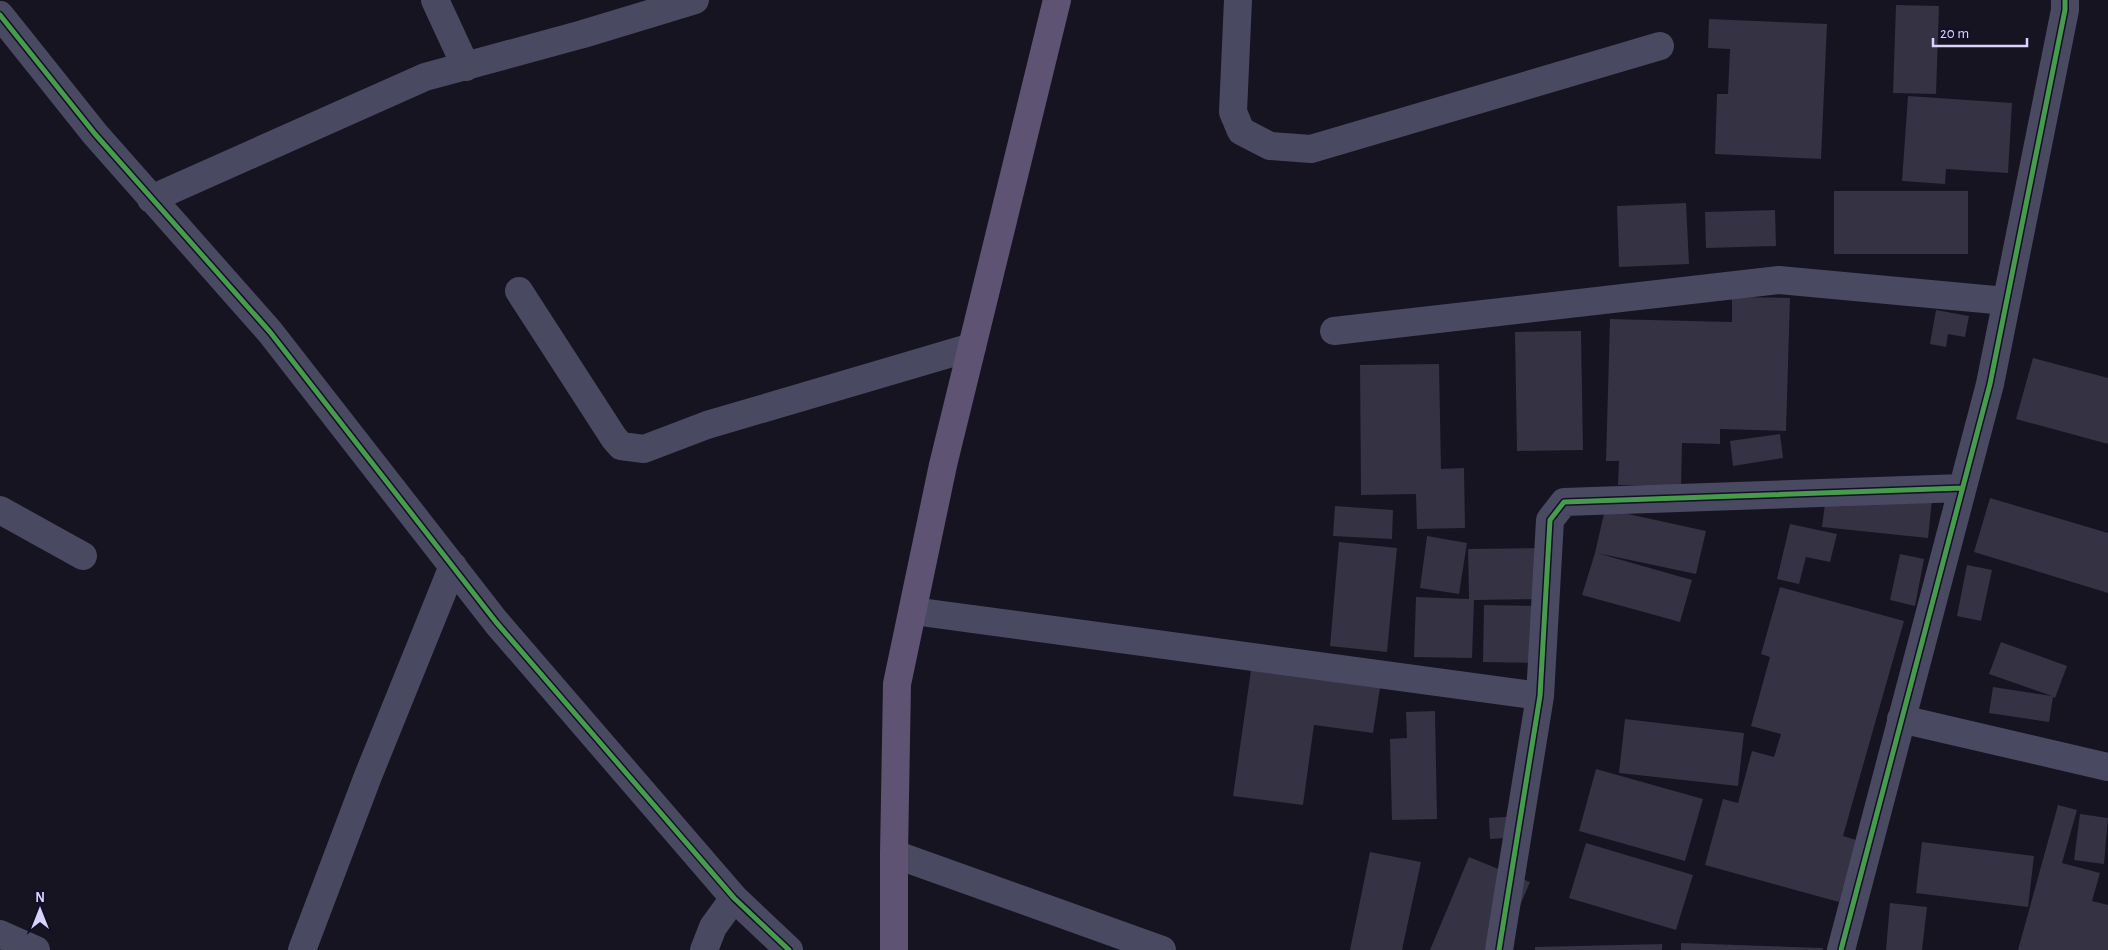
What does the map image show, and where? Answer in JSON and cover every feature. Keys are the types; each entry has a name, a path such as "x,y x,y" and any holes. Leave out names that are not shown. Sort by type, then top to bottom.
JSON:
{"main road":[{"path":"894,950 897,684 943,465 1057,0"}],"street":[{"path":"435,0 466,67"},
{"path":"151,199 426,77 583,34 695,0"},
{"path":"1238,0 1233,112 1241,131 1270,146 1311,149 1660,46"},
{"path":"1841,950 1990,384 2063,20 2065,0"},
{"path":"0,15 95,134 270,332 496,622 734,898 789,950"},
{"path":"1334,331 1779,280 2006,301"},
{"path":"519,290 614,438 621,446 631,449 644,449 708,425 972,347"},
{"path":"1499,950 1540,696 1550,520 1564,502 1962,488"},
{"path":"0,510 83,556"},
{"path":"302,950 368,776 453,566"},
{"path":"912,612 1540,696"},
{"path":"1901,720 2108,767"},
{"path":"894,854 1162,950"},
{"path":"704,950 713,927 734,898"},
{"path":"0,934 36,950"}],"building":[{"path":"1896,5 1939,6 1936,94 1893,93"},
{"path":"1709,19 1827,24 1821,159 1715,154 1717,94 1728,94 1730,49 1708,48"},
{"path":"1908,96 2012,103 2008,173 1946,169 1945,184 1902,181"},
{"path":"1834,191 1968,191 1968,254 1834,254"},
{"path":"1686,203 1689,264 1619,267 1617,206"},
{"path":"1775,210 1776,246 1706,248 1705,212"},
{"path":"1732,297 1790,298 1786,431 1720,429 1720,444 1682,443 1681,486 1618,485 1619,461 1606,461 1610,319 1732,322"},
{"path":"1936,310 1969,316 1965,337 1948,334 1946,347 1930,344"},
{"path":"1581,331 1583,450 1517,451 1515,332"},
{"path":"2033,358 2108,378 2108,444 2016,419"},
{"path":"1439,364 1441,469 1464,468 1465,528 1417,529 1416,494 1361,495 1360,365"},
{"path":"1780,434 1783,458 1733,466 1730,441"},
{"path":"1827,488 1932,500 1928,538 1822,527"},
{"path":"1990,498 2108,533 2108,593 1974,552"},
{"path":"1335,506 1393,510 1392,539 1333,536"},
{"path":"1605,509 1706,531 1696,574 1597,553 1692,580 1680,622 1582,595 1595,553"},
{"path":"1790,524 1837,534 1830,562 1806,557 1799,584 1777,579"},
{"path":"1427,536 1467,543 1459,594 1420,588"},
{"path":"1339,542 1397,548 1387,652 1330,646"},
{"path":"1546,548 1547,599 1474,600 1472,658 1414,657 1416,597 1469,599 1468,549"},
{"path":"1900,554 1924,559 1915,606 1890,600"},
{"path":"1967,565 1992,570 1981,621 1957,616"},
{"path":"1780,587 1904,621 1843,836 1856,840 1839,902 1705,865 1723,799 1738,803 1752,751 1774,757 1781,734 1751,726 1770,657 1761,654"},
{"path":"1484,605 1544,606 1542,663 1483,662"},
{"path":"2001,642 2067,666 2055,698 2053,697 2049,722 1989,713 1993,687 2052,696 1989,674"},
{"path":"1251,670 1380,688 1373,733 1314,725 1303,805 1233,796"},
{"path":"1435,711 1437,819 1392,820 1390,739 1407,738 1406,712"},
{"path":"1625,719 1744,733 1738,786 1619,773"},
{"path":"1596,769 1703,799 1685,861 1579,831"},
{"path":"2058,805 2077,810 2062,863 2100,873 2092,901 2108,905 2108,950 2018,950"},
{"path":"2080,814 2108,818 2104,864 2074,860"},
{"path":"1518,816 1520,837 1490,839 1489,818"},
{"path":"1922,842 2034,856 2028,907 1916,893"},
{"path":"1586,843 1693,875 1676,930 1569,898"},
{"path":"1370,852 1421,862 1402,950 1350,950"},
{"path":"1469,857 1530,882 1501,950 1430,950"},
{"path":"1890,903 1927,907 1922,950 1886,950"},
{"path":"1681,943 1823,948 1823,950 1681,950"},
{"path":"1662,944 1662,950 1535,950 1535,947"}],"cycle path":[{"path":"1841,950 1990,384 2065,10 2065,0"},
{"path":"0,15 95,134 270,332 496,622 734,898 789,950"},
{"path":"1499,950 1540,696 1550,520 1564,502 1962,488"}]}
